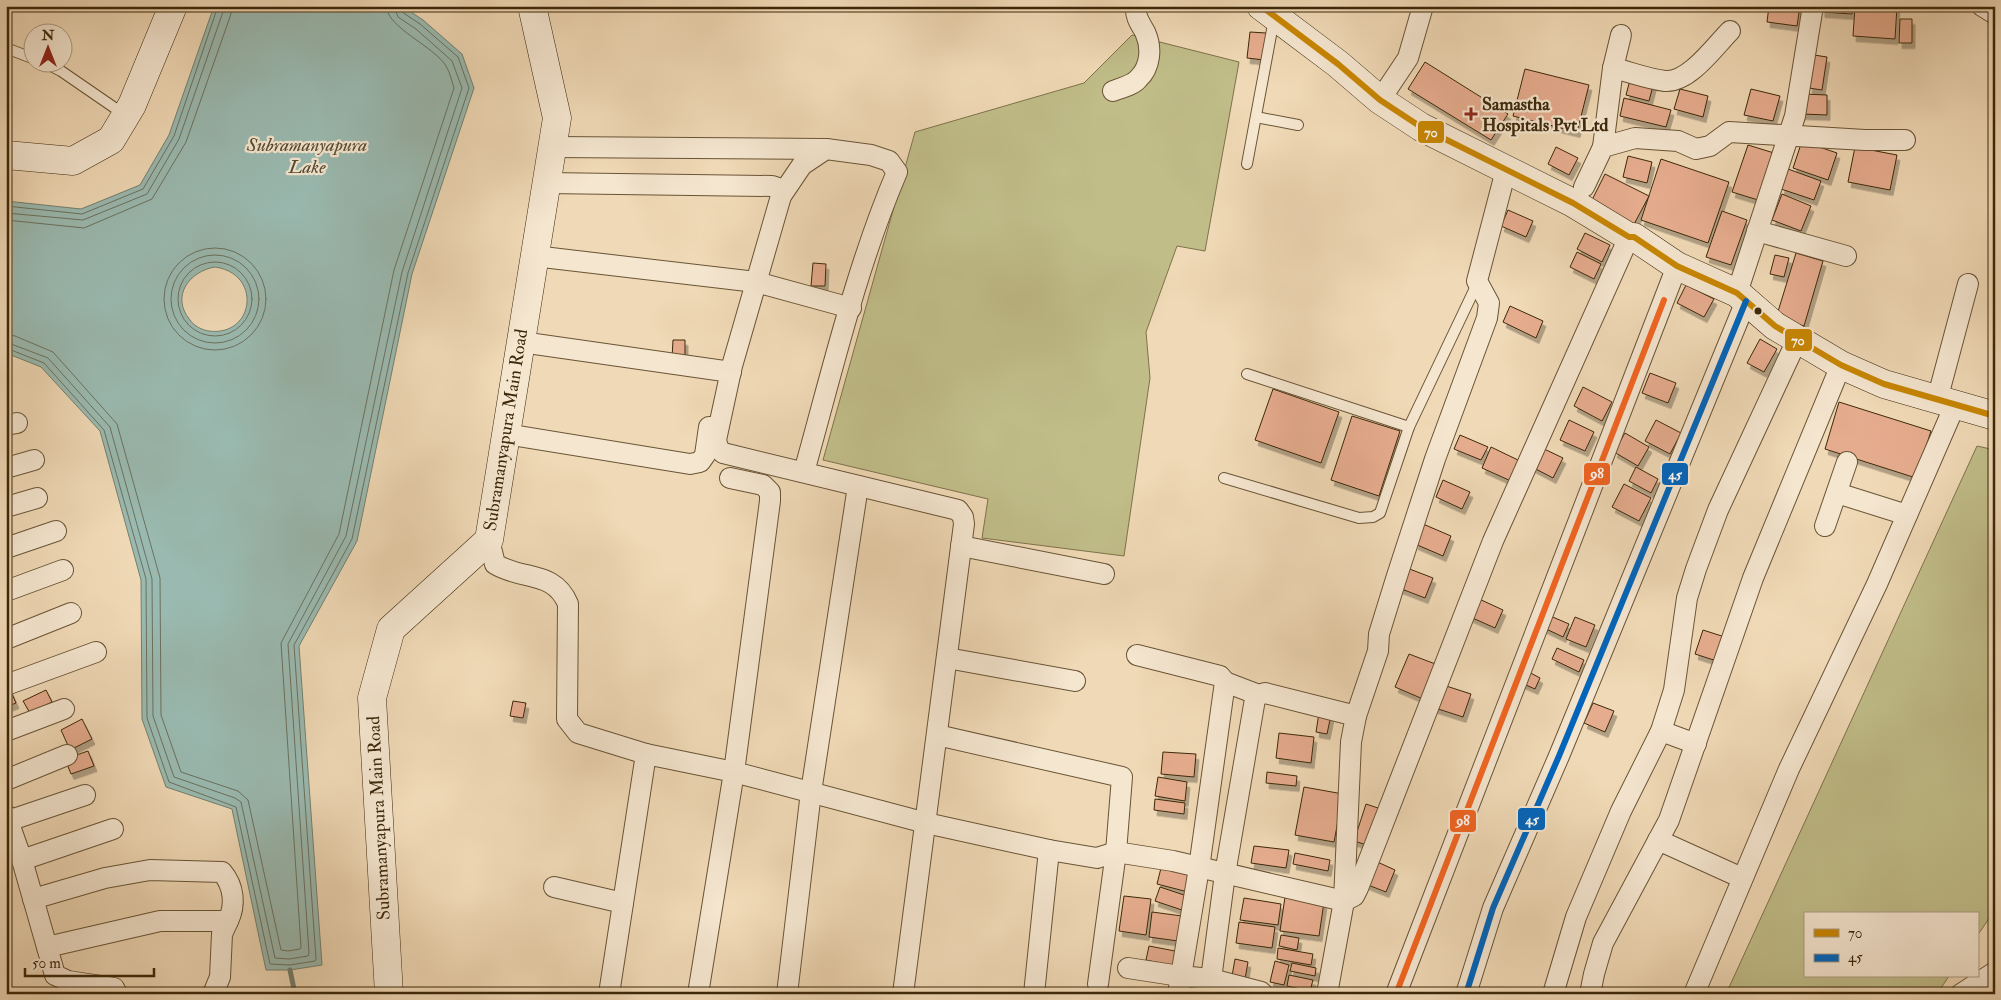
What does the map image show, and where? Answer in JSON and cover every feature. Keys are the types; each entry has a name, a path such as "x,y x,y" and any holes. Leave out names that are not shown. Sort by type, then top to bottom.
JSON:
{"street":[{"path":"6,155 73,160 111,140 132,105 173,6"},
{"name":"Subramanyapura Main Road","path":"389,994 372,698 391,629 489,540 557,118 532,6"},
{"path":"1113,91 1138,80 1148,65 1150,48 1146,34 1136,18 1136,6"},
{"path":"1380,100 1408,58 1423,6"},
{"path":"1466,994 1493,908 1558,756 1741,297 1757,231 1795,116 1812,6"},
{"path":"1982,6 1995,14"},
{"path":"1268,11 1338,64 1380,100 1421,127 1573,203 1629,237 1634,237 1677,266 1741,297 1774,326 1841,365 1884,384 1995,416"},
{"path":"1613,68 1666,81 1679,80 1692,71 1730,31"},
{"path":"1584,187 1603,147 1613,68 1621,35"},
{"path":"1603,147 1634,138 1678,141 1696,149 1710,146 1729,132 1789,137 1905,140"},
{"path":"552,147 826,149 871,155 890,161 897,172 881,208 804,472"},
{"path":"506,434 690,464 700,462 705,455 724,371 756,282 781,196 802,165 826,149"},
{"path":"1326,994 1344,901 1351,742 1356,716 1378,651 1379,634 1435,459 1487,318 1490,303 1477,284 1506,170"},
{"path":"546,183 772,186 778,188 781,196"},
{"path":"1757,231 1846,256"},
{"path":"489,540 495,564 506,571 551,581 563,592 568,604 567,719 578,733 646,754 734,772 926,823 1049,850 1097,858 1116,852 1173,861 1344,901 1354,896 1358,888 1493,541 1629,237"},
{"path":"534,256 756,282 851,308"},
{"path":"1396,994 1677,266"},
{"path":"1694,994 1789,769 1873,593 1907,516 1946,403 1968,284"},
{"path":"1553,994 1576,917 1621,811 1660,731 1674,690 1687,598 1718,510 1797,340"},
{"path":"521,342 724,371"},
{"path":"1590,994 1603,943 1669,820 1753,578 1841,365"},
{"path":"724,371 716,440 718,448 723,453 958,510 963,517 964,524 903,994"},
{"path":"6,468 34,460"},
{"path":"1825,526 1838,493 1847,462"},
{"path":"698,994 734,772 770,501 770,492 763,485 730,478"},
{"path":"787,994 811,792 858,486"},
{"path":"1838,493 1907,516"},
{"path":"6,507 37,498"},
{"path":"6,548 56,531"},
{"path":"961,546 1104,574"},
{"path":"6,591 63,570"},
{"path":"6,640 71,614"},
{"path":"6,685 96,652"},
{"path":"1137,655 1220,676 1225,682 1259,695"},
{"path":"947,658 1075,681"},
{"path":"1179,985 1199,868 1225,682"},
{"path":"1210,986 1225,874 1255,700 1264,693 1356,716"},
{"path":"6,731 64,709"},
{"path":"1660,731 1696,744"},
{"path":"937,735 1108,772 1122,777 1116,852 1098,984"},
{"path":"609,994 646,754"},
{"path":"6,780 67,755"},
{"path":"85,795 7,818 22,860 55,975 68,981 114,988 119,993"},
{"path":"22,860 113,829"},
{"path":"1658,840 1742,878"},
{"path":"1034,994 1049,850"},
{"path":"33,899 105,878 150,870 222,872 228,878 234,897 231,915 222,934 220,977 213,994"},
{"path":"554,887 623,903"},
{"path":"47,947 160,921 228,921"},
{"path":"1128,968 1179,985 1210,986 1262,992 1264,994"},
{"path":"1961,994 1995,972"}],"lane":[{"path":"1248,164 1256,117 1268,11"},
{"path":"6,48 22,54"},
{"path":"61,72 126,116"},
{"path":"1256,117 1298,125"},
{"path":"1224,478 1359,518 1373,517 1380,513 1409,427 1477,284"},
{"path":"1247,374 1409,427"}],"shaded area":[{"path":"1132,35 1239,62 1205,251 1177,246 1146,332 1150,378 1124,556 982,538 988,499 823,460 915,132 1084,83"},
{"path":"1977,446 1995,450 1995,910 1978,935 1978,912 1804,912 1804,978 1948,978 1937,994 1726,994"}],"water":[{"name":"Subramanyapura Lake","path":"214,6 402,6 423,20 462,54 474,88 412,274 357,541 299,646 322,965 290,970 266,970 232,809 166,787 142,719 141,580 100,431 41,367 6,353 6,201 81,209 140,185 169,135","holes":["215,267 230,272 241,281 246,292 247,304 243,315 236,325 224,330 209,331 198,327 184,311 182,302 186,286 191,279 206,269"]}],"building":[{"path":"1769,6 1800,6 1797,26 1767,22"},
{"path":"1822,6 1852,6 1852,14 1822,12"},
{"path":"1855,6 1897,6 1895,39 1853,36"},
{"path":"1900,19 1912,19 1912,43 1899,43"},
{"path":"1250,32 1266,33 1264,60 1247,58"},
{"path":"1814,55 1827,57 1822,90 1809,88"},
{"path":"1425,62 1508,114 1491,140 1408,89"},
{"path":"1525,69 1589,85 1577,132 1513,116"},
{"path":"1631,76 1654,82 1649,101 1626,95"},
{"path":"1680,89 1708,96 1703,117 1674,109"},
{"path":"1751,89 1780,96 1773,121 1744,115"},
{"path":"1803,94 1827,95 1827,115 1802,114"},
{"path":"1624,98 1671,110 1666,127 1620,116"},
{"path":"1802,141 1837,153 1828,180 1793,168"},
{"path":"1748,145 1774,153 1758,200 1732,192"},
{"path":"1556,147 1578,158 1569,175 1548,164"},
{"path":"1855,147 1897,155 1890,190 1848,182"},
{"path":"1628,156 1652,162 1647,183 1623,177"},
{"path":"1661,159 1729,182 1708,243 1641,220"},
{"path":"1788,169 1821,181 1814,200 1781,189"},
{"path":"1605,174 1649,196 1631,230 1588,208"},
{"path":"1782,194 1811,206 1801,231 1772,220"},
{"path":"1508,210 1533,221 1526,237 1501,226"},
{"path":"1722,211 1747,220 1731,265 1706,257"},
{"path":"1585,233 1610,245 1602,262 1577,249"},
{"path":"1577,252 1601,264 1594,279 1570,267"},
{"path":"1796,253 1823,261 1804,326 1776,318"},
{"path":"1775,255 1789,258 1784,277 1770,274"},
{"path":"813,263 826,264 825,286 811,286"},
{"path":"1686,285 1714,299 1704,317 1677,303"},
{"path":"1510,306 1543,321 1536,338 1503,322"},
{"path":"1760,339 1777,349 1764,372 1747,363"},
{"path":"673,340 685,340 685,360 672,359"},
{"path":"1650,373 1676,383 1668,403 1642,393"},
{"path":"1583,387 1612,402 1602,421 1574,406"},
{"path":"1273,389 1339,412 1321,463 1255,440"},
{"path":"1839,402 1931,431 1916,478 1825,449"},
{"path":"1352,416 1400,431 1379,496 1331,480"},
{"path":"1569,420 1594,432 1585,451 1560,440"},
{"path":"1656,420 1681,433 1670,454 1645,441"},
{"path":"1625,433 1649,447 1638,466 1614,452"},
{"path":"1460,435 1488,447 1481,460 1454,449"},
{"path":"1491,447 1520,461 1511,481 1482,468"},
{"path":"1540,447 1563,458 1553,478 1530,466"},
{"path":"1636,467 1658,479 1651,493 1629,481"},
{"path":"1443,480 1470,492 1462,509 1436,497"},
{"path":"1624,484 1651,498 1639,521 1612,507"},
{"path":"1423,524 1451,536 1443,556 1415,544"},
{"path":"1407,568 1433,578 1425,598 1399,588"},
{"path":"1477,598 1503,610 1495,628 1468,616"},
{"path":"1548,615 1569,624 1563,637 1542,627"},
{"path":"1575,617 1595,625 1586,647 1566,639"},
{"path":"1703,630 1731,639 1723,663 1695,654"},
{"path":"1557,648 1584,660 1579,672 1552,659"},
{"path":"1409,654 1438,665 1423,699 1395,687"},
{"path":"1525,670 1540,678 1535,689 1519,682"},
{"path":"1440,684 1471,694 1463,717 1432,707"},
{"path":"9,687 16,703 6,707 6,689"},
{"path":"46,690 52,702 30,713 23,701"},
{"path":"513,701 526,703 523,718 510,716"},
{"path":"1593,703 1614,711 1605,732 1584,723"},
{"path":"1319,713 1331,715 1327,734 1316,732"},
{"path":"82,719 92,739 70,750 61,730"},
{"path":"1279,733 1314,737 1311,763 1276,758"},
{"path":"88,751 94,766 71,774 65,759"},
{"path":"1163,752 1196,754 1194,777 1161,774"},
{"path":"1267,772 1297,776 1296,786 1266,783"},
{"path":"1158,777 1187,782 1185,801 1155,796"},
{"path":"1304,787 1343,794 1334,842 1295,835"},
{"path":"1155,799 1185,803 1184,814 1154,810"},
{"path":"1366,804 1381,809 1370,846 1354,841"},
{"path":"1254,846 1289,850 1286,868 1251,863"},
{"path":"1295,853 1330,860 1328,871 1293,864"},
{"path":"1373,860 1395,870 1386,892 1363,883"},
{"path":"1162,864 1193,873 1188,892 1157,884"},
{"path":"1160,887 1187,896 1182,910 1155,901"},
{"path":"1124,896 1151,899 1146,935 1119,931"},
{"path":"1285,897 1324,902 1319,936 1280,931"},
{"path":"1244,898 1281,904 1278,925 1240,920"},
{"path":"1152,912 1182,916 1178,941 1149,937"},
{"path":"1239,922 1275,927 1272,948 1236,943"},
{"path":"1281,935 1299,938 1297,950 1279,946"},
{"path":"1149,946 1180,952 1177,967 1146,960"},
{"path":"1278,948 1313,954 1311,965 1277,959"},
{"path":"1235,959 1248,962 1245,979 1232,976"},
{"path":"1275,961 1289,965 1284,985 1270,982"},
{"path":"1292,963 1316,968 1315,976 1290,971"},
{"path":"1289,975 1313,980 1310,991 1287,986"}],"waterway":[{"path":"290,970 295,994"}],"transit line":[{"name":"70","path":"1261,6 1338,64 1380,100 1421,127 1573,203 1629,237 1634,237 1677,266 1737,293 1775,326 1841,365 1884,384 1995,416"},
{"name":"98","path":"1396,994 1664,300"},
{"name":"45","path":"1466,994 1493,908 1559,756 1746,301"}],"place":[{"name":"Samastha Hospitals Pvt Ltd","path":"1471,114"}]}
